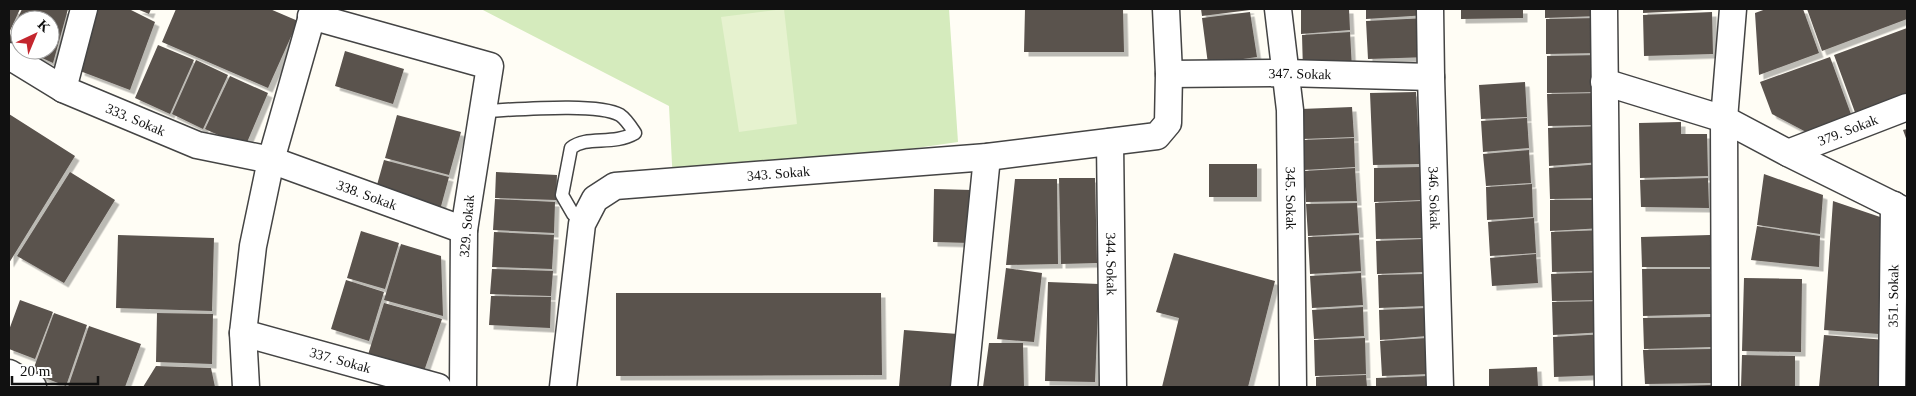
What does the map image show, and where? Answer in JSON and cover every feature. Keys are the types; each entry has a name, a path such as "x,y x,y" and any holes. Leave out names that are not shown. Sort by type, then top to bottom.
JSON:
{"street":[{"path":"64,89 84,9"},
{"path":"1166,9 1169,74"},
{"name":"345. Sokak","path":"1278,9 1284,73 1290,110 1293,387"},
{"name":"346. Sokak","path":"1430,9 1440,387"},
{"path":"1604,9 1608,387"},
{"path":"1725,387 1724,119 1733,9"},
{"path":"246,387 242,333 253,246 271,160 312,13"},
{"name":"329. Sokak","path":"312,13 490,66 464,230 463,387"},
{"name":"333. Sokak","path":"9,56 64,89 197,144 271,160"},
{"name":"347. Sokak","path":"1169,74 1284,73 1431,77"},
{"name":"343. Sokak","path":"563,387 582,224 596,199 615,186 987,157 1157,136 1168,123 1169,74"},
{"path":"1604,82 1724,119 1788,153 1901,208"},
{"name":"379. Sokak","path":"1788,153 1907,107"},
{"name":"344. Sokak","path":"1110,142 1113,387"},
{"path":"964,387 987,157"},
{"name":"338. Sokak","path":"271,160 464,230"},
{"name":"351. Sokak","path":"1892,387 1901,208"},
{"name":"337. Sokak","path":"242,333 438,387"},
{"path":"9,373 33,387"}],"lane":[{"path":"483,111 591,108 614,112 622,116 635,133 625,139 578,142 571,148 562,195 573,214 582,224"}],"green space":[{"path":"481,9 949,9 958,142 673,183 669,106"},
{"path":"784,9 797,124 739,132 721,17"}],"building":[{"path":"9,9 20,9 10,10 9,33"},
{"path":"68,9 60,38 60,10 22,10"},
{"path":"92,9 129,9 155,22 130,90 80,71"},
{"path":"137,9 151,9 149,14"},
{"path":"176,9 270,9 298,21 268,88 162,42"},
{"path":"1025,9 1123,9 1124,52 1024,52"},
{"path":"1201,9 1249,9 1250,10 1202,16"},
{"path":"1301,9 1349,9 1350,30 1301,34"},
{"path":"1366,9 1426,9 1427,15 1366,19"},
{"path":"1461,9 1523,9 1523,18 1461,19"},
{"path":"1545,9 1598,9 1598,16 1545,18"},
{"path":"1643,9 1704,9 1704,10 1643,13"},
{"path":"1766,9 1803,9 1819,53 1759,75 1755,13"},
{"path":"1807,9 1907,9 1907,19 1822,51"},
{"path":"1250,12 1257,57 1208,64 1202,18"},
{"path":"1712,12 1713,54 1644,56 1643,15"},
{"path":"1427,18 1429,57 1368,59 1366,21"},
{"path":"1598,18 1599,53 1546,54 1546,19"},
{"path":"1907,28 1907,97 1856,115 1834,55"},
{"path":"1350,32 1352,69 1303,71 1302,35"},
{"path":"158,45 194,60 170,114 135,98"},
{"path":"345,51 404,69 393,104 335,86"},
{"path":"1599,55 1600,92 1547,93 1547,56"},
{"path":"1830,57 1852,117 1808,133 1772,114 1760,82"},
{"path":"196,60 228,75 203,129 172,114"},
{"path":"230,76 268,93 245,147 205,129"},
{"path":"1525,82 1527,117 1481,119 1479,85"},
{"path":"1416,92 1420,164 1373,165 1370,93"},
{"path":"1600,93 1601,125 1548,126 1547,94"},
{"path":"1352,107 1354,137 1303,139 1301,109"},
{"path":"9,114 75,156 9,263"},
{"path":"397,115 461,132 449,175 385,158"},
{"path":"1527,118 1529,148 1483,152 1481,121"},
{"path":"1681,122 1681,134 1707,134 1708,176 1640,178 1639,123"},
{"path":"1601,126 1601,162 1549,166 1548,128"},
{"path":"1907,129 1907,141 1903,130"},
{"path":"1354,138 1355,167 1304,170 1303,140"},
{"path":"1529,150 1531,183 1486,186 1483,154"},
{"path":"384,160 449,177 440,210 375,192"},
{"path":"1209,164 1257,164 1257,197 1209,197"},
{"path":"1602,164 1602,198 1550,199 1549,168"},
{"path":"1420,167 1421,200 1374,202 1374,168"},
{"path":"1355,168 1357,201 1306,202 1304,171"},
{"path":"70,172 115,200 64,283 17,256"},
{"path":"496,172 557,175 556,200 495,198"},
{"path":"1764,174 1823,195 1820,234 1757,225"},
{"path":"1059,178 1095,178 1097,263 1061,264"},
{"path":"1708,178 1709,208 1641,207 1640,180"},
{"path":"1015,179 1057,179 1058,264 1006,265"},
{"path":"1532,184 1533,217 1487,220 1486,187"},
{"path":"934,189 972,190 971,243 933,242"},
{"path":"495,199 555,202 554,233 493,230"},
{"path":"1550,200 1602,200 1603,228 1550,231"},
{"path":"1421,201 1423,238 1376,239 1375,203"},
{"path":"1833,201 1886,219 1879,334 1824,330"},
{"path":"1357,203 1359,233 1308,236 1306,204"},
{"path":"1534,218 1536,253 1490,256 1488,222"},
{"path":"1757,226 1820,236 1819,267 1751,260"},
{"path":"1603,230 1604,271 1552,272 1551,232"},
{"path":"361,231 399,243 385,289 347,278"},
{"path":"494,232 554,235 552,269 492,267"},
{"path":"118,235 214,238 212,311 116,308"},
{"path":"1359,235 1361,271 1310,274 1308,237"},
{"path":"1710,235 1710,267 1642,267 1641,237"},
{"path":"1423,239 1424,272 1377,274 1376,241"},
{"path":"401,244 441,256 443,316 384,300"},
{"path":"1174,253 1275,281 1248,387 1162,387 1179,318 1156,312"},
{"path":"1536,254 1538,283 1492,286 1490,258"},
{"path":"1006,268 1042,273 1034,342 997,339"},
{"path":"492,269 553,271 551,296 490,294"},
{"path":"1642,269 1710,269 1711,314 1643,316"},
{"path":"1604,272 1605,300 1552,301 1551,274"},
{"path":"1361,273 1363,305 1312,308 1310,276"},
{"path":"1424,274 1426,306 1379,308 1378,275"},
{"path":"1744,278 1802,279 1801,352 1742,351"},
{"path":"346,280 384,292 369,341 331,329"},
{"path":"1048,282 1099,284 1095,382 1045,381"},
{"path":"616,293 881,293 882,375 616,376"},
{"path":"491,296 551,297 550,328 489,325"},
{"path":"20,300 53,312 35,359 9,349 9,330"},
{"path":"1605,301 1605,332 1553,335 1552,302"},
{"path":"384,303 442,319 423,374 367,358"},
{"path":"1363,307 1364,336 1314,339 1312,310"},
{"path":"1426,308 1427,336 1380,340 1379,310"},
{"path":"54,313 87,325 66,386 32,373"},
{"path":"157,313 213,314 212,364 156,362"},
{"path":"1711,317 1712,347 1644,349 1643,318"},
{"path":"89,326 141,344 125,387 68,387"},
{"path":"904,330 958,334 953,387 899,387"},
{"path":"1606,334 1607,375 1554,377 1553,337"},
{"path":"1824,335 1886,340 1883,387 1819,387"},
{"path":"1365,338 1366,374 1315,376 1314,340"},
{"path":"1427,338 1429,374 1382,376 1380,341"},
{"path":"989,343 1023,343 1024,387 983,387"},
{"path":"1712,349 1713,383 1645,384 1643,350"},
{"path":"1742,355 1795,356 1795,387 1741,387"},
{"path":"156,366 211,368 215,387 143,387"},
{"path":"1537,367 1538,387 1489,387 1489,369"},
{"path":"1366,375 1367,387 1316,387 1316,377"},
{"path":"1428,376 1429,387 1376,387 1376,378"},
{"path":"1712,385 1712,387 1677,387 1677,386"}]}
